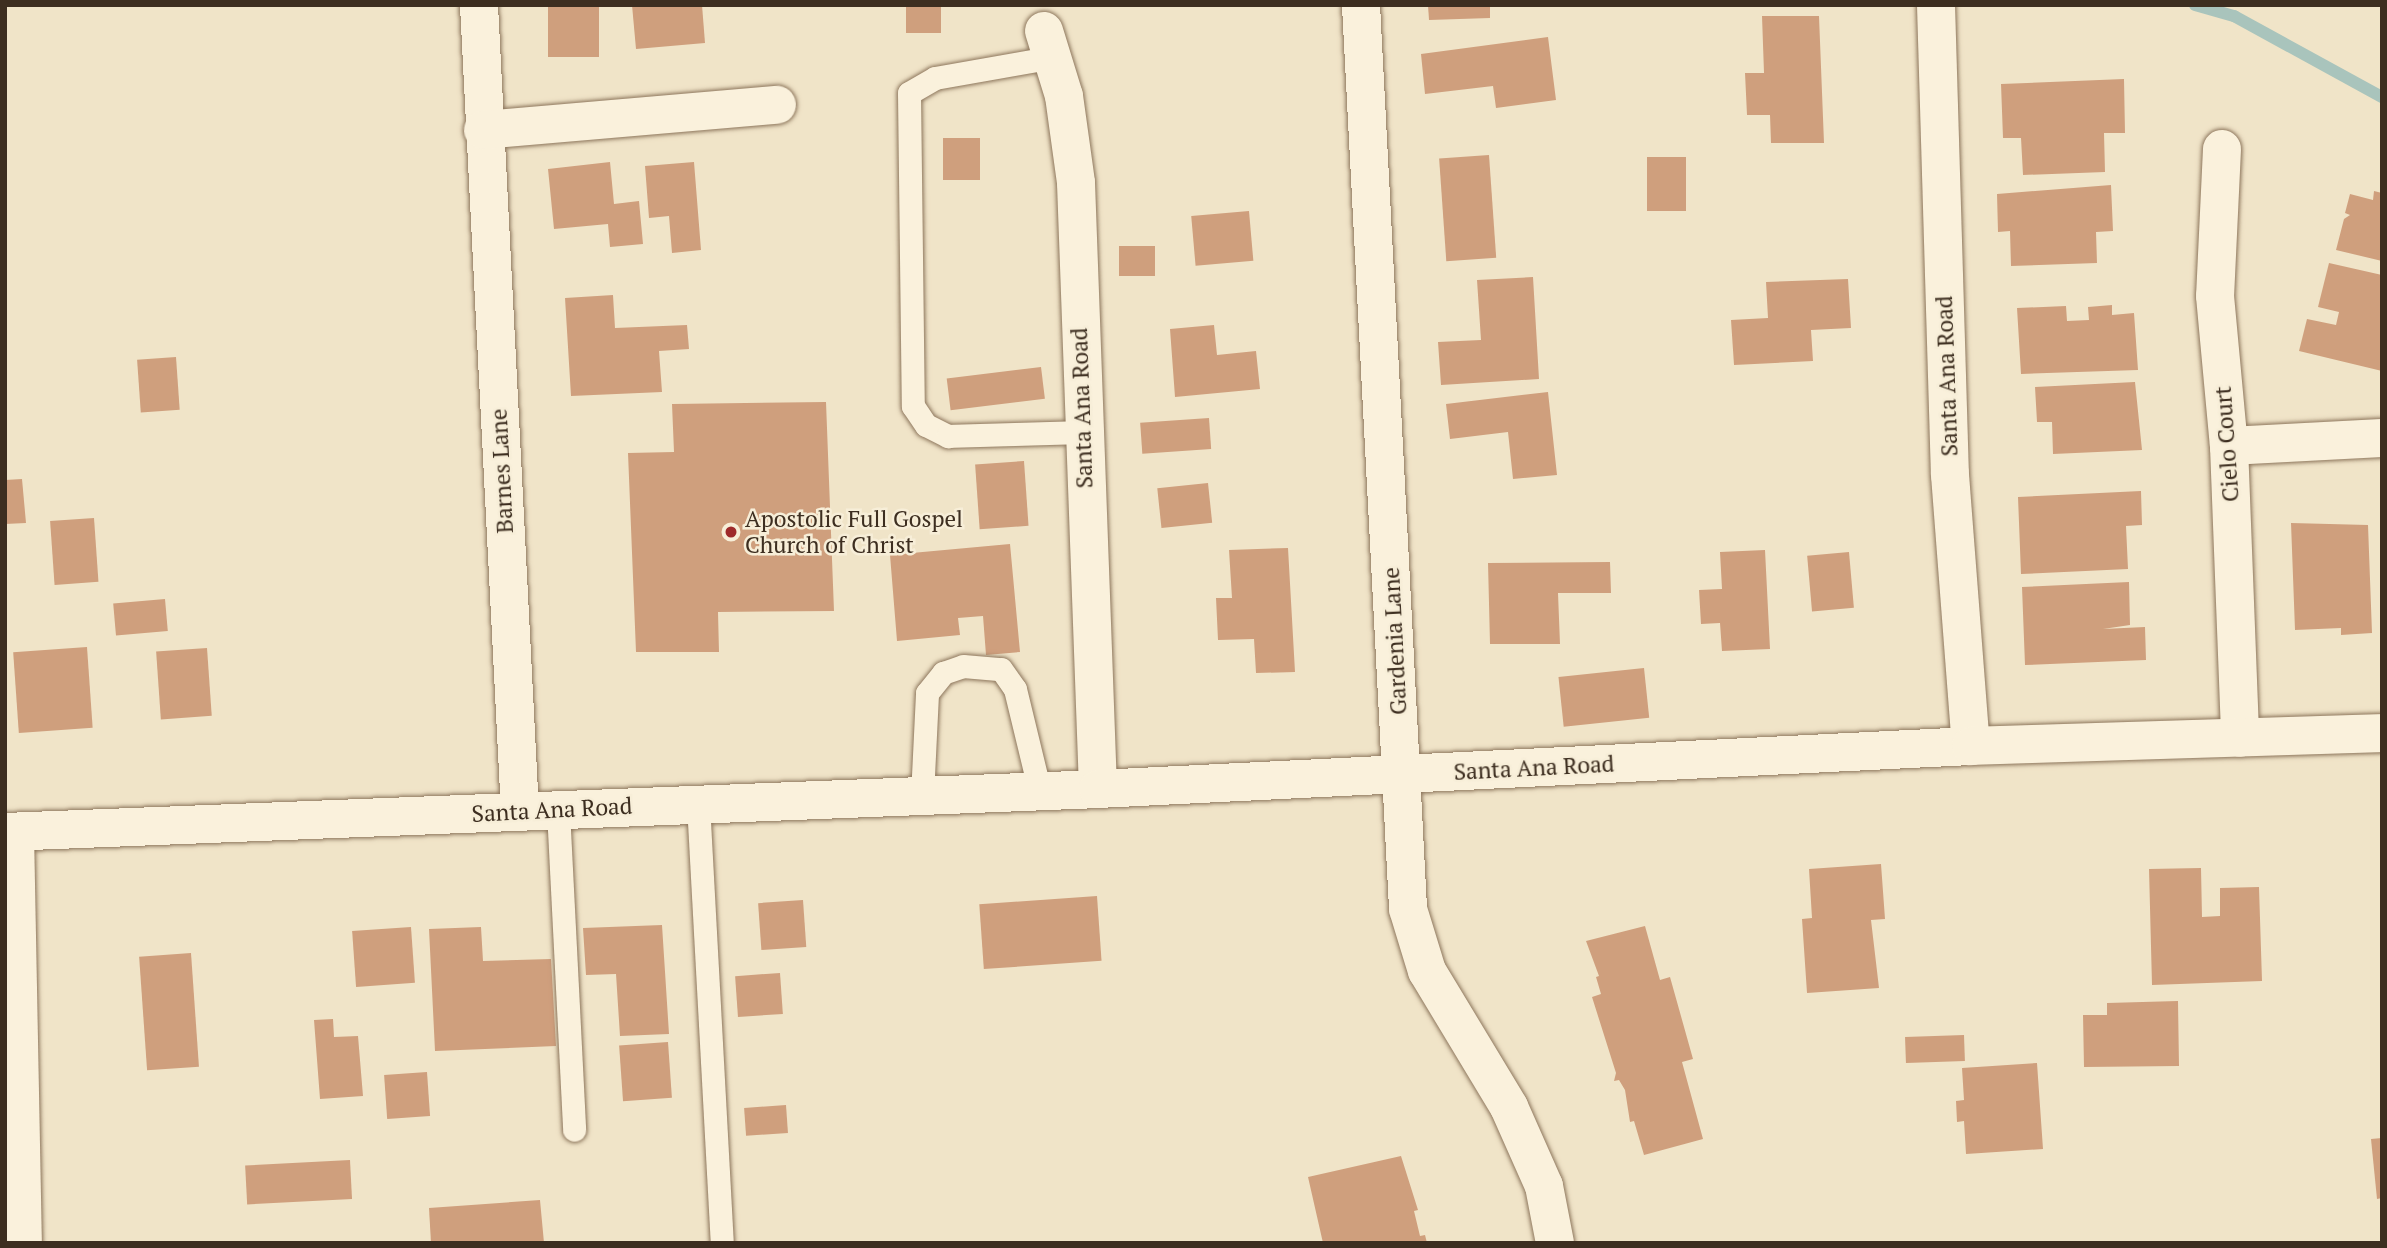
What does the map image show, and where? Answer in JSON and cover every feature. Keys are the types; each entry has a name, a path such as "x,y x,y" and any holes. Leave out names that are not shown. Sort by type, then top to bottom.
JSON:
{"street":[{"name":"Barnes Lane","path":"478,5 520,812"},
{"name":"Gardenia Lane","path":"1361,5 1408,909 1427,971 1509,1107 1544,1186 1555,1243"},
{"name":"Santa Ana Road","path":"1936,5 1950,475 1971,746"},
{"name":"Santa Ana Road","path":"1049,44 1076,183 1082,432 1098,789"},
{"path":"483,130 777,105"},
{"name":"Cielo Court","path":"2222,149 2215,296 2229,446 2241,738"},
{"path":"2229,446 2382,438"},
{"name":"Santa Ana Road","path":"10,832 698,803 1040,792 1971,746 2382,733"},
{"path":"10,832 23,1243"}],"lane":[{"path":"1049,44 935,79 909,93 913,406 926,425 948,436 1082,432"},
{"path":"922,796 927,693 943,673 985,665 1002,669 1015,688 1040,792"},
{"path":"698,803 722,1243"},
{"path":"558,810 573,1130"}],"building":[{"path":"548,5 599,5 599,57 548,57"},
{"path":"632,5 702,5 705,43 636,49"},
{"path":"906,5 941,5 941,33 906,33"},
{"path":"1428,5 1490,5 1490,18 1429,20"},
{"path":"1762,16 1819,16 1824,143 1771,143 1770,115 1747,115 1745,73 1764,73"},
{"path":"1548,37 1556,100 1496,108 1493,86 1425,94 1421,54"},
{"path":"2124,79 2125,133 2104,133 2105,172 2023,175 2021,138 2003,138 2001,84"},
{"path":"943,138 980,138 980,180 943,180"},
{"path":"1489,155 1496,258 1446,261 1439,158"},
{"path":"1647,157 1686,157 1686,211 1647,211"},
{"path":"610,162 614,204 639,201 643,244 610,247 608,224 554,229 548,169"},
{"path":"694,162 701,250 672,253 669,216 649,218 645,166"},
{"path":"2111,185 2113,231 2096,232 2097,263 2011,266 2010,231 1998,232 1997,194"},
{"path":"2374,191 2382,193 2382,261 2336,250 2344,219 2350,215 2345,213 2350,194 2373,200"},
{"path":"1249,211 1253,261 1196,266 1191,216"},
{"path":"1119,246 1155,246 1155,276 1119,276"},
{"path":"2329,263 2382,275 2382,371 2299,351 2307,319 2336,325 2339,312 2318,307"},
{"path":"1533,277 1539,379 1441,385 1438,342 1481,340 1477,280"},
{"path":"1848,279 1851,328 1811,330 1813,361 1734,365 1731,320 1768,318 1766,282"},
{"path":"613,295 615,328 687,325 689,349 659,351 662,392 571,396 565,298"},
{"path":"2112,305 2112,315 2134,313 2138,370 2021,374 2017,308 2066,306 2067,321 2089,320 2088,307"},
{"path":"1214,325 1217,355 1256,351 1260,389 1175,397 1170,329"},
{"path":"176,357 180,410 141,413 137,360"},
{"path":"1041,367 1045,399 951,410 947,379"},
{"path":"2135,382 2142,450 2053,454 2052,422 2037,422 2035,387"},
{"path":"1548,392 1557,475 1513,479 1508,432 1450,439 1446,404"},
{"name":"Apostolic Full Gospel Church of Christ","path":"826,402 834,611 718,612 719,652 636,652 628,453 674,452 672,404"},
{"path":"1209,418 1211,449 1142,454 1140,423"},
{"path":"1024,461 1029,526 980,529 975,464"},
{"path":"22,479 26,523 5,524 5,480"},
{"path":"1208,483 1212,523 1161,528 1157,488"},
{"path":"2141,491 2142,525 2126,526 2128,569 2021,574 2018,497"},
{"path":"94,518 98,582 55,585 50,521"},
{"path":"2291,523 2368,525 2372,633 2341,635 2341,628 2295,630"},
{"path":"1010,544 1020,652 986,655 983,616 958,618 960,635 897,641 890,555"},
{"path":"1288,548 1295,672 1256,673 1254,639 1218,640 1216,598 1232,598 1229,550"},
{"path":"1765,550 1770,649 1722,651 1720,623 1701,624 1699,590 1722,589 1720,552"},
{"path":"1849,552 1854,608 1812,611 1807,556"},
{"path":"1610,562 1611,593 1558,593 1560,644 1490,644 1488,563"},
{"path":"2129,582 2130,625 2103,629 2145,627 2146,660 2025,665 2022,587"},
{"path":"165,599 168,631 116,635 113,604"},
{"path":"87,647 93,728 19,733 13,652"},
{"path":"207,648 212,716 161,719 156,652"},
{"path":"1644,668 1649,718 1564,727 1558,677"},
{"path":"1881,864 1885,919 1871,920 1879,988 1807,993 1802,919 1812,918 1809,869"},
{"path":"2201,868 2202,917 2220,916 2220,888 2259,887 2262,981 2152,985 2149,869"},
{"path":"1097,896 1102,961 984,969 979,904"},
{"path":"803,900 806,947 761,950 758,903"},
{"path":"662,925 669,1034 620,1036 616,974 586,975 583,928"},
{"path":"1645,926 1660,980 1670,977 1693,1059 1682,1062 1703,1139 1644,1155 1634,1121 1630,1122 1625,1090 1619,1080 1614,1081 1616,1073 1592,997 1601,994 1596,977 1599,976 1586,941"},
{"path":"411,927 415,983 356,987 352,931"},
{"path":"481,927 483,961 551,959 556,1046 435,1051 429,929"},
{"path":"191,953 199,1067 147,1070 139,957"},
{"path":"780,973 783,1014 738,1017 735,976"},
{"path":"2178,1001 2179,1066 2084,1067 2083,1015 2107,1015 2107,1003"},
{"path":"333,1019 334,1037 358,1036 363,1096 320,1099 314,1020"},
{"path":"1964,1035 1965,1061 1906,1063 1905,1037"},
{"path":"668,1042 672,1098 623,1101 619,1045"},
{"path":"2037,1063 2043,1149 1966,1154 1964,1121 1957,1122 1956,1101 1964,1100 1962,1068"},
{"path":"427,1072 430,1116 387,1119 384,1075"},
{"path":"786,1105 788,1133 746,1136 744,1108"},
{"path":"2382,1138 2382,1198 2377,1199 2371,1139"},
{"path":"1401,1156 1418,1210 1414,1211 1420,1236 1425,1235 1427,1243 1323,1243 1308,1177"},
{"path":"350,1160 352,1199 247,1204 245,1165"},
{"path":"540,1200 544,1243 431,1243 429,1208"}],"waterway":[{"path":"2195,5 2234,16 2382,97"}],"place":[{"name":"Apostolic Full Gospel Church of Christ","path":"731,532"}]}
